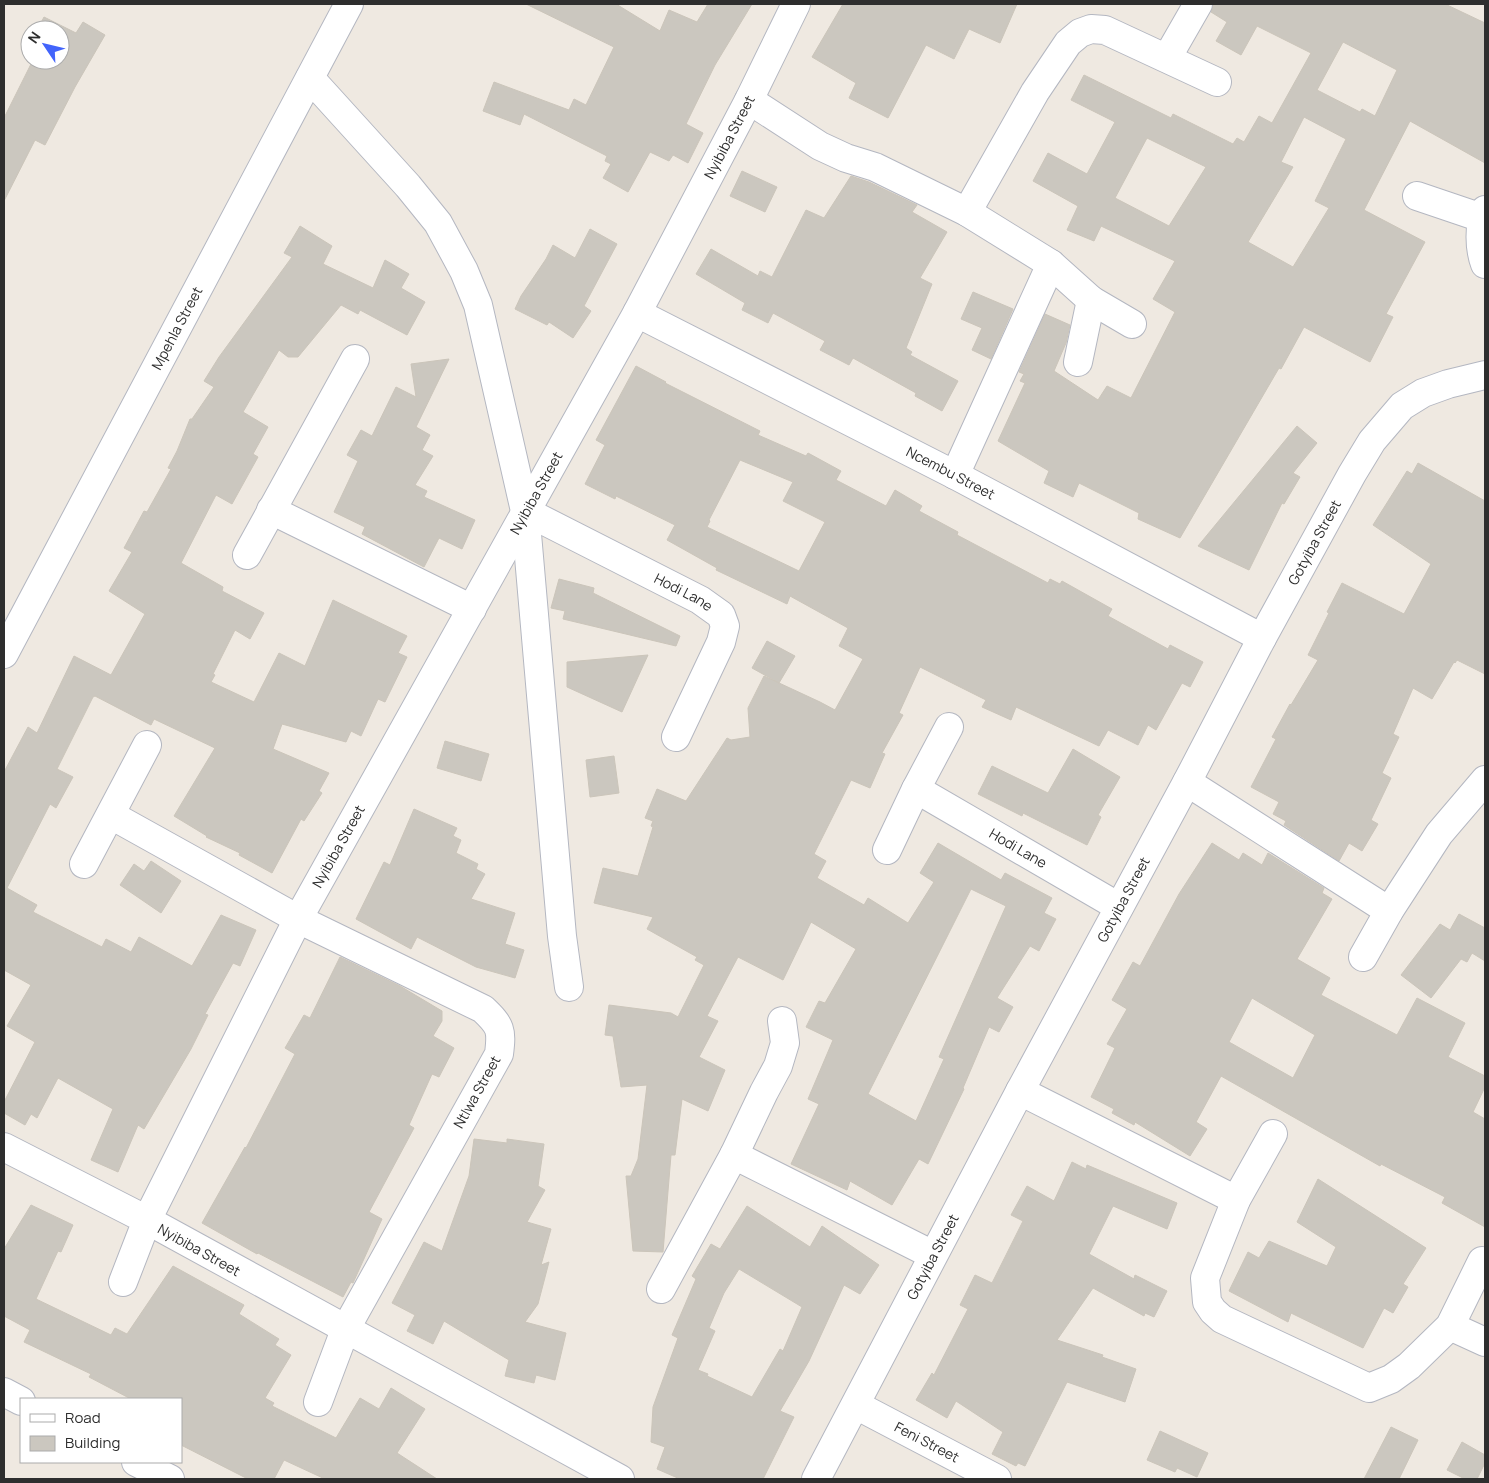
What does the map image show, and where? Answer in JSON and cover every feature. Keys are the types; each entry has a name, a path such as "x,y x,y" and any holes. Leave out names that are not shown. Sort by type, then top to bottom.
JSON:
{"street":[{"name":"Mpehla Street","path":"4,654 349,4"},
{"name":"Nyibiba Street","path":"620,1479 147,1220 298,919 637,313 749,100 796,4"},
{"path":"1167,58 1198,4"},
{"path":"967,212 1047,72 1068,42 1080,33 1091,29 1105,30 1217,82"},
{"path":"310,78 408,186 438,223 464,271 478,305 526,511 562,936 569,987"},
{"path":"749,100 820,146 846,158 875,167 967,212 1051,264 1091,300 1132,324"},
{"path":"1417,196 1484,214 1482,254 1485,264"},
{"path":"955,475 1051,264"},
{"path":"1078,362 1091,300"},
{"name":"Ncembu Street","path":"637,313 955,475 1262,638"},
{"path":"248,555 355,359"},
{"name":"Gotyiba Street","path":"816,1479 933,1255 1187,782 1262,638 1372,441 1402,406 1423,393 1448,384 1485,376"},
{"path":"271,510 472,608"},
{"name":"Hodi Lane","path":"526,511 700,600 721,615 725,626 721,642 676,737"},
{"path":"887,850 949,726"},
{"path":"84,864 147,745"},
{"path":"1363,957 1388,911 1439,834 1485,780"},
{"path":"1187,782 1388,911"},
{"name":"Hodi Lane","path":"916,789 1119,907"},
{"name":"Ntlwa Street","path":"110,815 298,919 483,1009 496,1021 502,1036 499,1054 345,1330 318,1402"},
{"path":"662,1289 734,1155 778,1066 785,1043 782,1021"},
{"path":"1020,1091 1236,1200"},
{"path":"1273,1134 1236,1200 1205,1278 1207,1302 1222,1319 1370,1388 1391,1379 1409,1366 1450,1326 1482,1261"},
{"path":"4,1147 147,1220 123,1282"},
{"path":"734,1155 933,1255"},
{"path":"1450,1326 1485,1342"},
{"path":"4,1392 20,1400"},
{"name":"Feni Street","path":"856,1405 997,1479"},
{"path":"138,1463 170,1479"}],"building":[{"path":"526,4 616,4 660,31 669,10 697,22 708,4 752,4 715,65 686,124 703,133 688,163 673,155 669,161 650,152 628,192 603,178 611,164 605,161 607,156 524,114 520,125 483,111 494,82 569,110 574,99 586,105 614,47"},
{"path":"843,4 1017,4 1000,43 969,29 954,59 926,45 888,118 849,98 856,83 812,57"},
{"path":"1214,4 1445,4 1485,23 1485,163 1410,121 1364,210 1425,242 1386,314 1393,317 1370,362 1304,327 1180,538 1138,519 1139,513 1079,483 1073,497 1044,483 1049,471 998,441 1025,383 1020,381 1024,374 1019,372 1045,314 1070,325 1066,343 1054,371 1098,400 1107,386 1131,398 1175,312 1153,299 1175,261 1101,226 1094,241 1067,230 1078,206 1033,181 1048,153 1087,174 1115,122 1071,100 1084,75 1171,118 1173,114 1233,144 1237,138 1244,142 1259,116 1272,123 1311,53 1257,26 1241,55 1216,41 1227,22 1211,12","holes":["1343,42 1397,70 1375,116 1362,109 1360,112 1317,90","1304,117 1346,139 1315,201 1329,208 1293,267 1248,242 1293,167 1281,162","1147,138 1206,167 1169,226 1115,198"]},
{"path":"83,22 105,35 45,145 35,140 4,201 4,118 28,70 70,70 70,30 76,33"},
{"path":"742,171 777,187 765,212 730,196"},
{"path":"851,176 869,182 917,205 912,212 947,232 920,278 932,284 906,348 912,352 910,355 958,381 942,411 915,396 916,393 853,358 849,365 820,350 825,341 773,313 768,323 742,310 745,303 696,274 711,249 758,276 760,271 772,277 806,210 824,218"},
{"path":"300,226 332,246 323,264 373,288 385,260 409,274 401,288 425,302 407,335 360,310 358,314 341,305 298,357 288,357 279,350 243,412 268,427 253,454 258,457 232,504 216,495 181,563 223,587 222,591 264,613 250,639 235,630 213,674 215,675 211,682 254,702 279,653 305,666 333,600 407,636 398,653 407,657 385,702 378,699 361,736 351,731 346,742 282,724 273,749 329,773 319,791 322,793 304,821 301,819 272,873 239,855 240,853 206,837 174,816 215,748 154,719 151,725 95,696 93,697 57,769 73,777 56,808 50,804 7,888 37,905 33,912 102,947 106,939 131,952 139,937 192,966 221,915 256,930 240,966 233,963 205,1014 208,1015 191,1049 144,1129 138,1125 118,1172 91,1160 113,1109 58,1078 37,1118 31,1114 25,1125 4,1113 4,1102 35,1042 7,1026 31,985 4,970 4,772 28,727 37,733 74,656 111,675 145,614 109,591 132,552 124,548 144,511 147,512 171,469 168,468 190,419 192,419 214,387 204,381 219,357 292,257 284,253"},
{"path":"590,229 617,244 584,306 591,311 573,338 549,322 547,325 515,309 553,245 575,258"},
{"path":"973,292 1013,309 991,359 972,350 982,328 961,319"},
{"path":"449,359 416,427 430,435 422,450 433,456 415,485 427,491 424,497 475,520 462,549 439,538 424,567 362,534 365,527 334,512 358,461 347,455 361,430 372,436 396,387 416,397 411,364"},
{"path":"636,366 665,383 760,431 758,435 806,456 808,453 841,471 836,480 886,506 895,490 922,506 919,511 958,532 957,535 1048,583 1050,579 1060,584 1062,581 1112,609 1108,616 1168,649 1170,645 1203,662 1190,687 1182,683 1156,730 1148,725 1138,745 1108,730 1099,746 1016,707 1011,720 982,707 986,700 920,667 899,713 903,715 882,753 885,754 870,788 851,780 814,854 826,861 817,878 864,905 868,898 908,923 934,882 920,873 938,843 1001,880 1005,873 1052,898 1044,913 1056,919 1039,951 1030,946 997,998 1013,1007 999,1032 989,1027 964,1089 928,1164 919,1159 892,1205 850,1181 847,1190 791,1164 819,1104 808,1099 833,1040 806,1027 819,1001 825,1003 856,949 811,922 783,980 738,957 707,1016 718,1021 699,1057 725,1070 708,1111 682,1099 675,1155 671,1155 663,1252 633,1251 626,1176 631,1176 638,1159 647,1085 621,1087 613,1036 605,1035 609,1005 671,1013 678,1017 704,965 695,960 697,957 647,929 653,917 594,903 603,868 638,876 653,827 651,826 653,821 645,818 657,789 686,801 727,738 731,740 750,737 748,708 764,676 835,710 863,659 839,646 848,628 790,596 787,604 716,570 717,568 667,540 675,525 616,496 615,499 585,484 605,445 596,440","holes":["740,460 793,482 783,501 825,522 799,571 707,527","971,889 1006,906 939,1057 944,1059 916,1121 868,1094"]},
{"path":"1297,426 1317,443 1293,473 1300,477 1284,504 1282,503 1249,570 1198,546"},
{"path":"1418,463 1485,501 1485,674 1457,660 1432,699 1413,688 1393,734 1399,737 1382,773 1391,778 1371,820 1378,824 1362,851 1349,843 1339,861 1284,825 1286,821 1273,814 1279,802 1251,787 1276,739 1272,737 1318,660 1308,655 1342,583 1404,614 1431,564 1373,525 1407,471 1412,474"},
{"path":"559,579 594,588 593,593 680,636 676,646 563,619 565,611 551,608"},
{"path":"767,641 795,656 779,683 752,668"},
{"path":"648,655 622,712 567,687 567,662"},
{"path":"445,741 489,754 481,781 437,768"},
{"path":"1073,749 1120,777 1098,815 1101,817 1087,845 1023,813 1022,816 978,794 992,766 1048,793"},
{"path":"614,756 619,793 590,797 586,760"},
{"path":"414,809 457,828 453,836 461,840 456,853 478,864 476,869 485,874 471,899 515,913 505,944 524,950 515,978 476,967 417,937 411,949 356,919 384,862 390,865"},
{"path":"1212,843 1239,860 1243,853 1262,865 1268,853 1324,888 1322,893 1332,899 1297,959 1330,978 1321,995 1397,1035 1417,998 1465,1023 1448,1057 1485,1076 1485,1087 1473,1112 1485,1119 1485,1227 1442,1203 1445,1197 1381,1164 1380,1166 1221,1076 1196,1122 1207,1129 1190,1156 1135,1122 1134,1125 1112,1113 1114,1109 1091,1097 1115,1048 1107,1044 1127,1009 1112,1000 1133,962 1140,966 1179,894","holes":["1252,998 1315,1035 1293,1078 1229,1042"]},
{"path":"151,861 181,881 161,913 120,885 134,864 144,871"},
{"path":"1459,914 1485,928 1485,961 1472,953 1467,962 1461,959 1431,998 1401,975 1440,924 1450,930"},
{"path":"340,957 400,986 442,1011 442,1021 433,1036 454,1048 439,1077 432,1074 409,1125 414,1128 369,1212 382,1219 353,1283 351,1282 343,1297 257,1254 202,1223 246,1148 295,1054 285,1048 304,1015 310,1018"},
{"path":"474,1139 507,1143 507,1139 544,1144 538,1186 545,1190 527,1222 551,1229 541,1265 549,1262 538,1304 525,1322 566,1333 555,1380 536,1375 534,1383 505,1376 509,1360 444,1321 433,1344 407,1331 415,1315 392,1303 424,1242 442,1251 469,1176"},
{"path":"1072,1162 1086,1169 1087,1165 1177,1203 1167,1229 1113,1206 1089,1254 1134,1279 1135,1275 1167,1291 1154,1317 1145,1313 1144,1316 1093,1288 1057,1340 1103,1355 1102,1357 1136,1369 1125,1402 1067,1382 1025,1466 1018,1463 1016,1466 992,1454 1003,1432 956,1401 947,1418 916,1400 932,1373 934,1375 968,1309 960,1305 975,1275 992,1283 1023,1221 1011,1215 1027,1186 1054,1201"},
{"path":"1318,1179 1426,1248 1403,1284 1408,1287 1393,1313 1384,1308 1363,1348 1291,1313 1288,1322 1229,1291 1248,1252 1259,1258 1269,1241 1327,1266 1336,1247 1297,1222"},
{"path":"31,1205 73,1225 61,1252 58,1251 36,1299 111,1335 115,1328 127,1334 173,1266 244,1305 239,1314 279,1339 275,1345 291,1355 265,1398 274,1403 272,1406 336,1438 360,1398 379,1409 391,1388 425,1409 397,1453 437,1479 325,1479 284,1460 274,1479 248,1479 182,1446 182,1398 129,1398 89,1377 91,1374 24,1342 30,1330 4,1316 4,1249"},
{"path":"747,1206 810,1247 822,1226 879,1265 860,1294 844,1285 809,1361 780,1411 794,1417 763,1479 680,1479 657,1469 665,1447 651,1442 653,1407 678,1338 672,1335 696,1279 692,1276 711,1244 720,1249","holes":["739,1269 802,1307 783,1351 780,1349 752,1397 698,1370 715,1331 709,1328 724,1293"]},
{"path":"1391,1427 1418,1440 1399,1479 1364,1479"},
{"path":"1160,1431 1208,1453 1197,1477 1177,1468 1175,1472 1147,1460"},
{"path":"1462,1442 1485,1455 1485,1463 1477,1479 1465,1479 1447,1470"}]}
